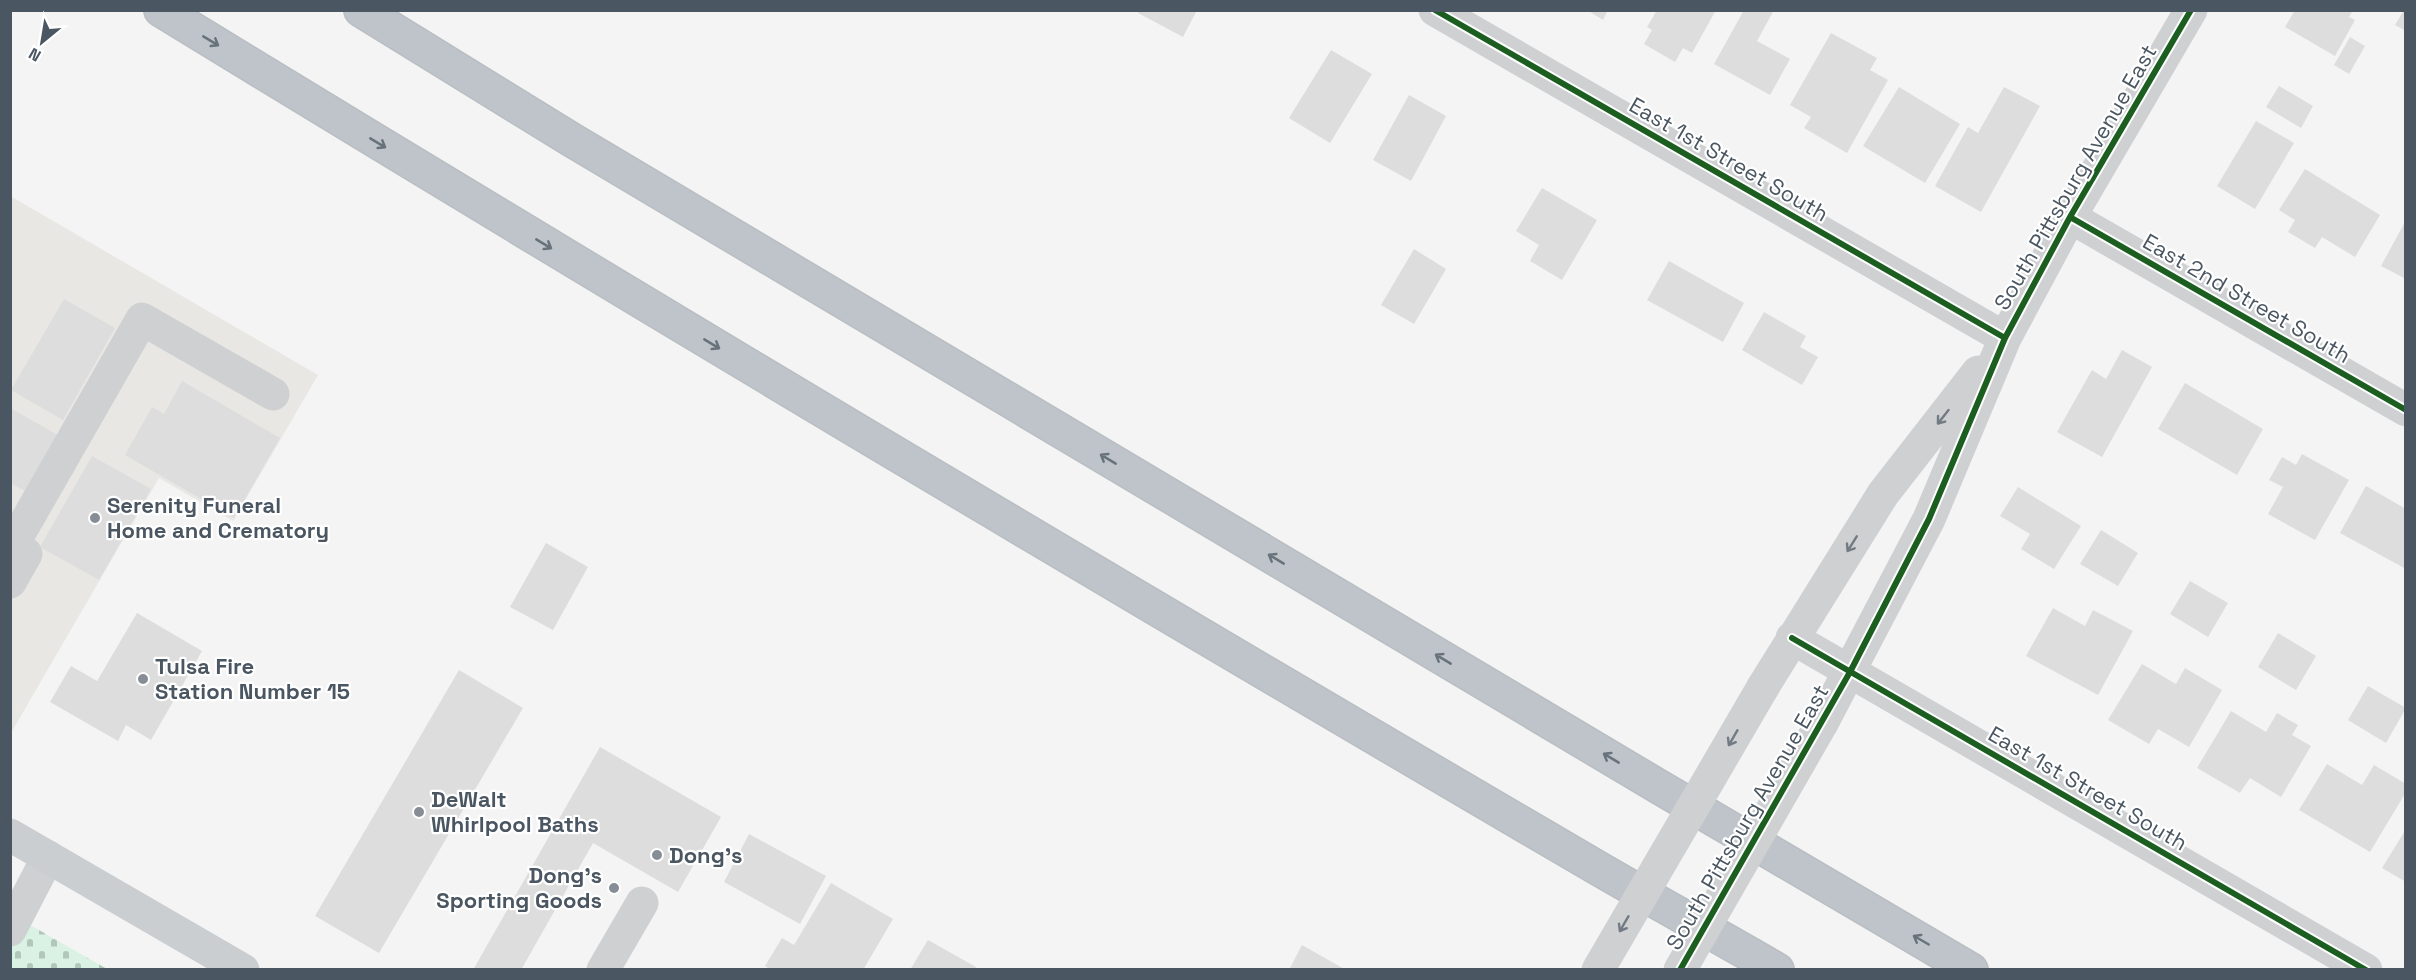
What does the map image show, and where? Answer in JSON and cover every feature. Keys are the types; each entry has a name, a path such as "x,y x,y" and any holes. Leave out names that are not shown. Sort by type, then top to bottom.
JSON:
{"highway":[{"path":"161,10 601,278 1005,519 1602,870 1777,969"},
{"path":"361,10 572,140 1661,788 1971,969"}],"main road":[{"path":"10,836 243,969"}],"street":[{"name":"East 1st Street South","path":"1435,10 2005,338"},
{"name":"South Pittsburg Avenue East","path":"1680,969 1850,672 1929,519 2005,338 2070,217 2191,10"},
{"name":"East 2nd Street South","path":"2070,217 2406,410"},
{"path":"10,582 27,554 11,546 142,319 273,394"},
{"name":"South Pittsburg Avenue East","path":"1598,969 1762,687 1883,494 2005,338"},
{"name":"East 1st Street South","path":"1792,638 2366,969"},
{"path":"10,930 48,857"},
{"path":"603,969 642,903"}],"shaded area":[{"path":"12,197 318,375 233,521 159,478 11,733"}],"green space":[{"path":"11,914 107,969 11,969"}],"building":[{"path":"1139,10 1197,10 1183,37 1138,13"},
{"path":"1587,10 1608,10 1603,20"},
{"path":"1657,10 1716,10 1692,53 1683,48 1675,62 1644,44 1652,30 1647,27"},
{"path":"1744,10 1774,10 1757,41 1790,59 1770,95 1714,64"},
{"path":"2295,10 2353,10 2349,17 2355,20 2335,56 2285,27"},
{"path":"2406,10 2406,31 2395,25"},
{"path":"1831,33 1877,58 1870,70 1888,80 1847,153 1804,128 1811,117 1790,105"},
{"path":"2350,37 2365,46 2349,74 2334,65"},
{"path":"1331,50 1372,74 1330,143 1289,118"},
{"path":"2279,86 2313,106 2301,128 2266,107"},
{"path":"1899,87 1960,124 1925,183 1863,146"},
{"path":"2004,87 2040,106 1981,212 1935,186 1968,127 1978,133"},
{"path":"1409,95 1446,116 1411,181 1373,160"},
{"path":"2256,121 2294,143 2255,209 2217,186"},
{"path":"2305,169 2380,215 2355,257 2322,237 2315,248 2288,232 2295,220 2279,210"},
{"path":"1542,188 1597,220 1562,280 1530,261 1539,245 1516,231"},
{"path":"2406,220 2406,279 2381,266"},
{"path":"1414,249 1446,269 1414,324 1381,305"},
{"path":"1669,261 1744,303 1723,342 1647,300"},
{"path":"64,299 115,328 63,420 11,390"},
{"path":"1764,312 1806,336 1800,347 1818,357 1802,385 1742,350"},
{"path":"2122,350 2152,367 2102,457 2057,432 2092,370 2106,379"},
{"path":"182,381 280,438 234,518 125,455 152,407 164,414"},
{"path":"2185,383 2263,429 2237,475 2158,429"},
{"path":"10,408 58,435 25,491 10,483"},
{"path":"2302,454 2349,480 2315,540 2268,514 2283,487 2269,480 2282,457 2296,465"},
{"name":"Serenity Funeral Home and Crematory","path":"92,456 151,489 99,580 40,547"},
{"path":"2366,486 2406,509 2406,569 2340,533"},
{"path":"2018,487 2081,526 2054,569 2021,549 2030,534 2000,516"},
{"path":"2101,530 2138,553 2118,586 2080,564"},
{"path":"546,543 588,567 553,630 510,607"},
{"path":"2190,581 2228,603 2208,637 2170,614"},
{"path":"2053,608 2085,626 2093,610 2133,631 2098,695 2026,656"},
{"name":"Tulsa Fire Station Number 15","path":"137,613 202,651 151,740 126,725 118,741 50,702 71,666 97,681"},
{"path":"2278,633 2316,656 2296,690 2258,667"},
{"path":"2142,664 2176,684 2185,668 2222,690 2189,747 2158,729 2149,744 2108,720"},
{"name":"DeWalt Whirlpool Baths","path":"459,670 523,708 379,953 315,916"},
{"path":"2368,686 2406,708 2386,743 2348,720"},
{"path":"2231,711 2266,732 2277,713 2298,725 2292,735 2311,746 2281,797 2250,778 2240,793 2197,768"},
{"name":"Dong's","path":"600,747 721,817 678,892 593,843 521,970 473,970"},
{"path":"2327,764 2362,785 2374,765 2406,784 2406,792 2370,852 2299,810"},
{"path":"2406,829 2406,882 2382,868"},
{"path":"749,834 826,876 800,924 724,882"},
{"path":"831,883 893,919 863,970 771,970 765,966 782,938 794,945"},
{"path":"928,940 976,967 975,970 910,970"},
{"path":"1302,945 1346,970 1289,970"}],"cycle path":[{"path":"1435,10 2005,338"},
{"path":"1680,970 1850,672 1929,519 2005,338 2070,217 2191,10"},
{"path":"2070,217 2406,410"},
{"path":"1792,638 2366,970"}],"place":[{"name":"Serenity Funeral Home and Crematory","path":"95,518"},
{"name":"Tulsa Fire Station Number 15","path":"143,679"},
{"name":"DeWalt Whirlpool Baths","path":"419,812"},
{"name":"Dong's","path":"657,855"},
{"name":"Dong's Sporting Goods","path":"614,888"}]}
